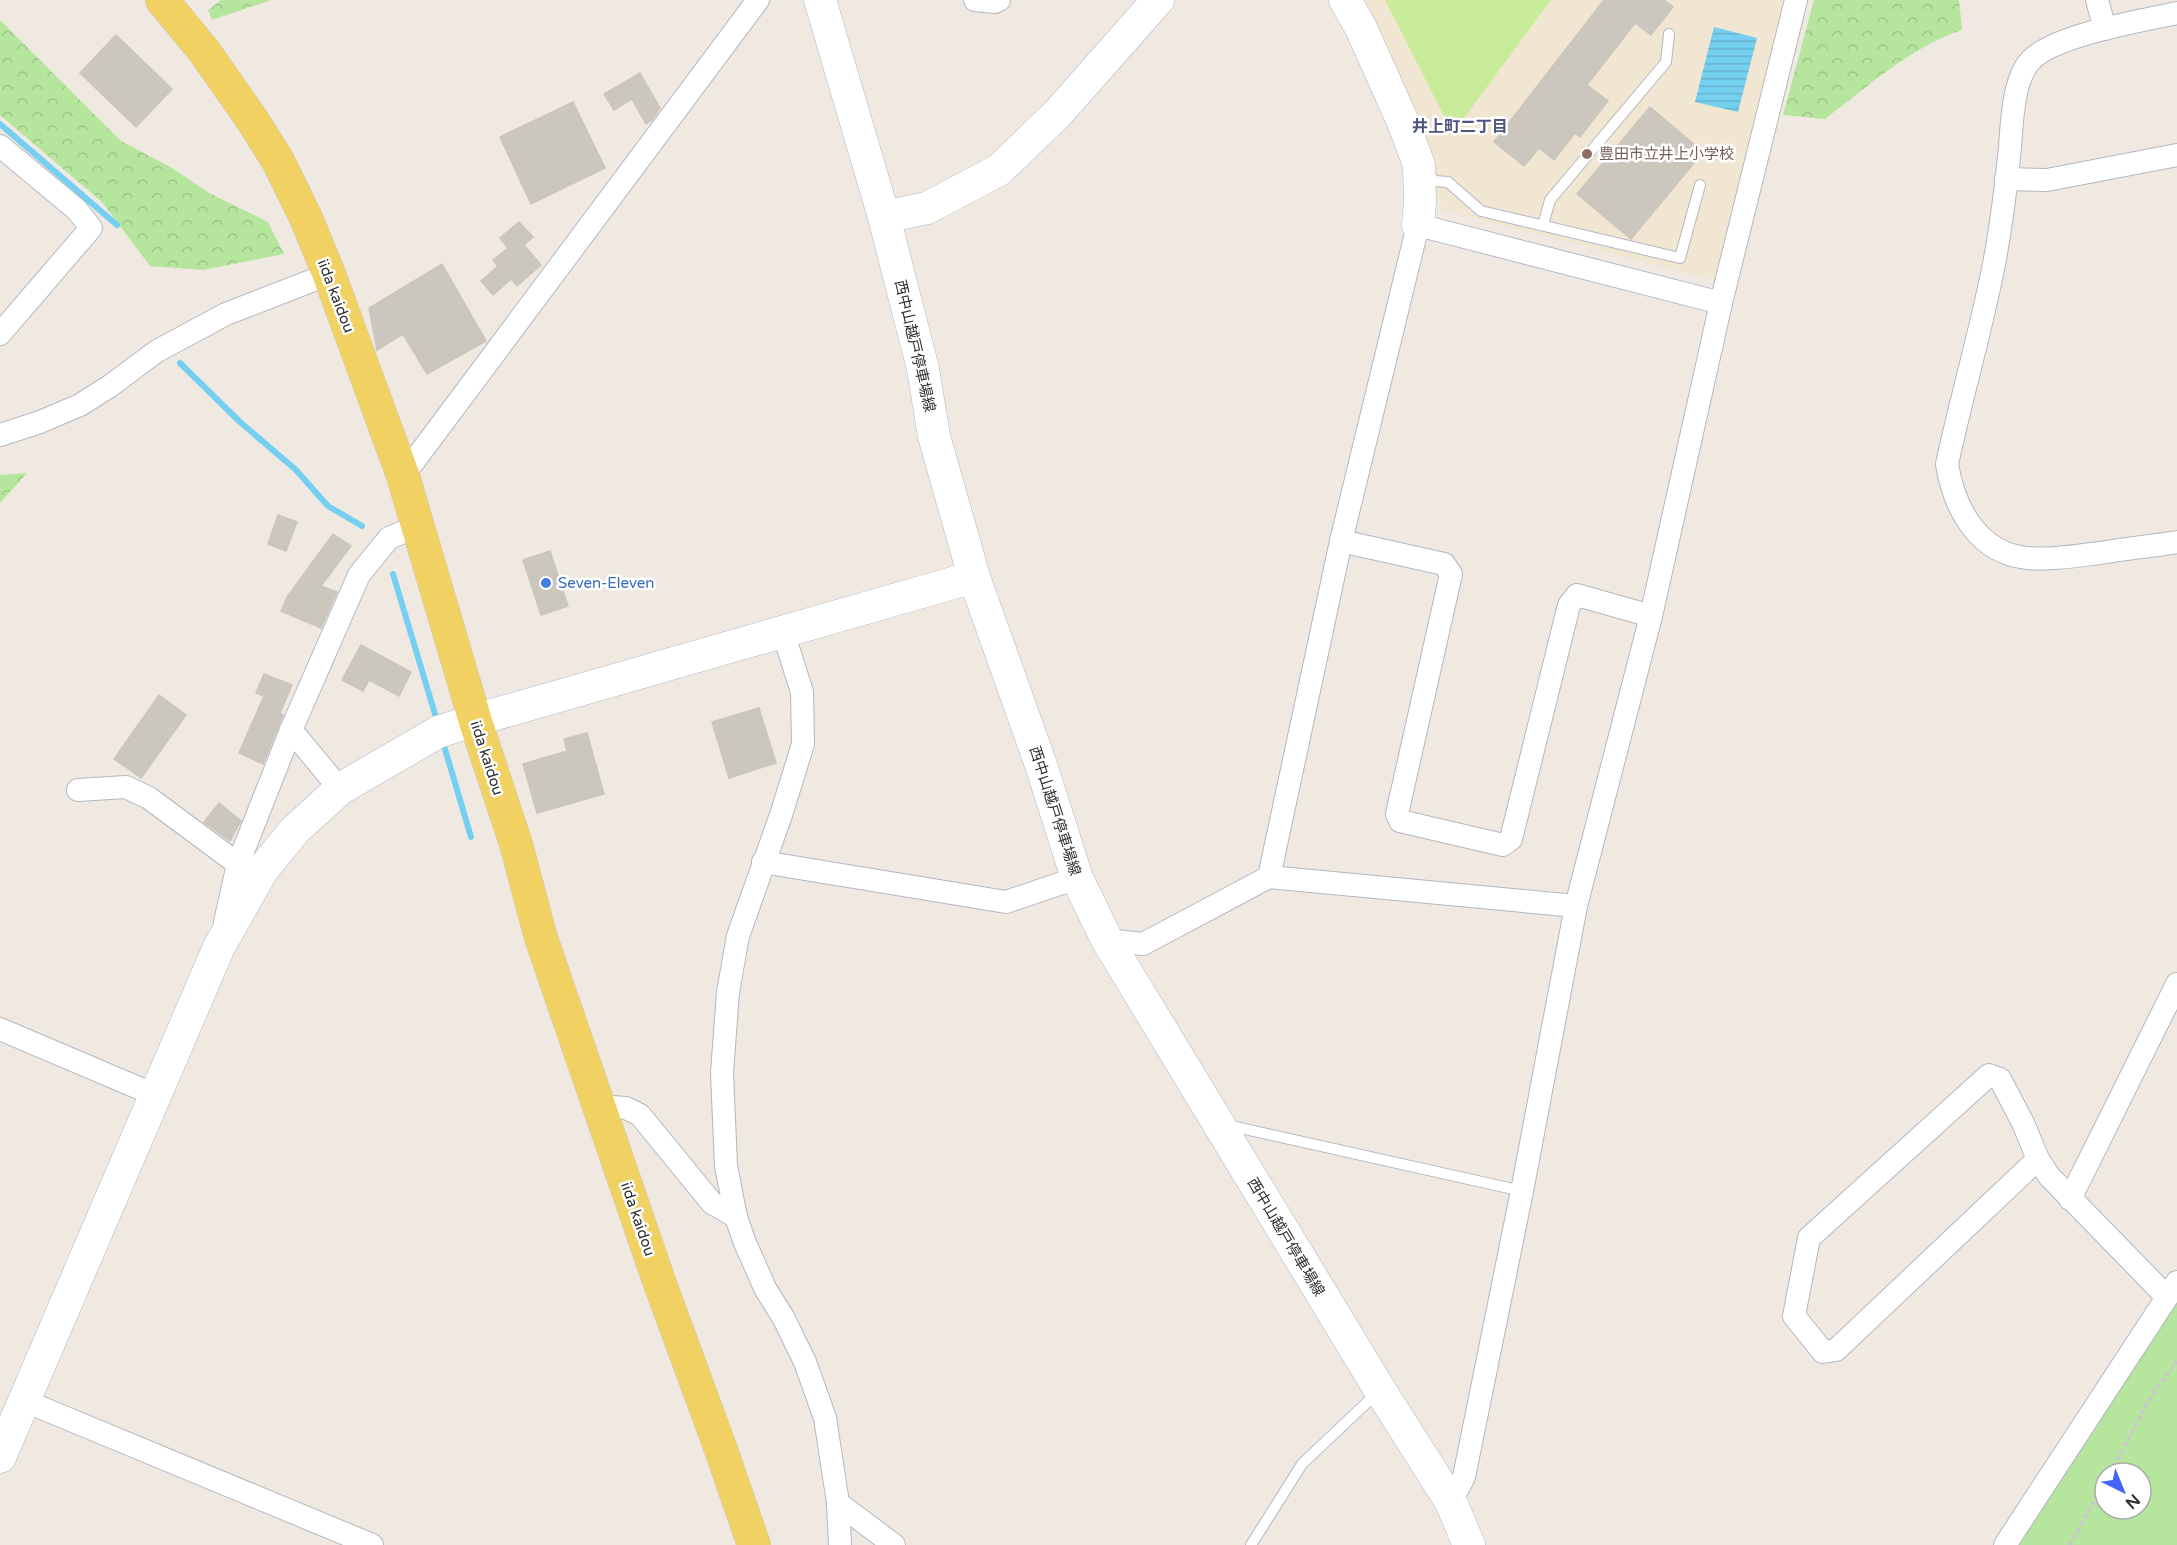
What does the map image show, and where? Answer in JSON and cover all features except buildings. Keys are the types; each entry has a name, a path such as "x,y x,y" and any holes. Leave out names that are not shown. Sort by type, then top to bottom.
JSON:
{"main road":[{"name":"iida kaidou","path":"162,0 204,51 278,161 306,218 329,274 403,476 475,720 516,844 541,939 754,1545"}],"street":[{"path":"403,476 758,0"},
{"name":"西中山越戸停車場線","path":"820,0 884,217 923,369 934,436 974,577 1041,765 1077,878 1107,940 1216,1123 1451,1502 1469,1545"},
{"path":"975,0 995,2 999,0"},
{"path":"884,217 927,208 999,170 1058,113 1158,0"},
{"path":"1269,877 1341,541 1418,225 1420,202 1419,165 1403,122 1361,28 1345,0"},
{"path":"1451,1502 1464,1477 1522,1191 1575,906 1651,616 1721,303 1796,0"},
{"path":"2097,0 2105,29"},
{"path":"2177,13 2105,29 2042,50 2029,61 2022,73 2014,102 2007,179 1993,268 1947,464 1949,480 1959,509 1972,528 1983,538 2010,554 2024,558 2067,558 2177,542"},
{"path":"0,333 91,228 77,210 1,149"},
{"path":"2007,179 2047,180 2177,155"},
{"path":"1418,225 1721,303"},
{"path":"0,435 40,422 80,405 157,351 226,314 329,274"},
{"path":"219,946 238,864 291,730 359,575 388,538 418,526"},
{"path":"1341,541 1443,564 1451,574 1397,814 1400,821 1503,845 1512,839 1569,605 1577,595 1651,616"},
{"path":"0,1457 219,946 263,868 295,830 340,789 438,732 974,577"},
{"path":"783,632 802,692 803,744 781,815 738,936 728,992 722,1083 726,1166 736,1217 745,1244 766,1290 783,1317 805,1362 825,1418 838,1503 840,1545"},
{"path":"291,730 340,789"},
{"path":"78,790 126,787 149,798 238,864"},
{"path":"763,862 1006,902 1077,878"},
{"path":"1107,940 1143,944 1269,877 1575,906"},
{"path":"2070,1199 2177,984"},
{"path":"0,1029 155,1095"},
{"path":"2005,1545 2171,1289 2070,1199 2049,1176 2038,1159 2023,1123 2000,1080 1989,1075 1809,1238 1794,1316 1823,1352 1836,1350 2038,1159"},
{"path":"598,1106 626,1108 640,1115 712,1203 736,1217"},
{"path":"25,1401 372,1545"},
{"path":"838,1503 894,1545"}],"lane":[{"path":"1543,225 1551,200 1666,62 1670,34"},
{"path":"1419,165 1435,181 1448,182 1481,211 1680,258 1700,185"},
{"path":"1216,1123 1522,1191"},
{"path":"1251,1545 1302,1464 1380,1390"}],"path":[{"path":"2116,1461 2152,1395 2177,1361"},
{"path":"2070,1545 2093,1503"}],"shaded area":[{"name":"豊田市立井上小学校","path":"1364,0 1784,0 1714,280 1442,210 1421,127"}],"green space":[{"path":"221,0 271,0 212,20 208,10"},
{"path":"1385,0 1551,0 1464,118 1447,122"},
{"path":"1814,0 1959,0 1962,30 1943,37 1907,57 1825,119 1783,115"},
{"path":"0,20 121,141 172,168 209,193 268,222 284,254 203,270 150,266 102,202 0,115"},
{"path":"27,473 0,503 0,475"},
{"path":"2177,1290 2177,1545 2018,1545"}],"water":[{"path":"1714,27 1757,38 1738,112 1695,102"}],"waterway":[{"path":"0,124 117,225"},
{"path":"180,363 240,422 295,469 328,506 362,526"},
{"path":"393,574 438,724"},
{"path":"442,739 471,837"}],"place":[{"name":"豊田市立井上小学校","path":"1587,154"},
{"name":"Seven-Eleven","path":"546,583"}],"district":[{"name":"井上町二丁目","path":"1460,126"}]}
